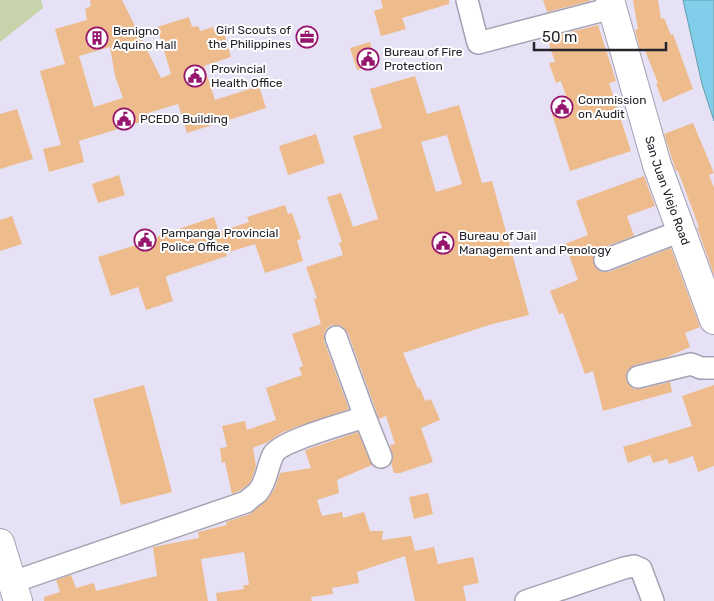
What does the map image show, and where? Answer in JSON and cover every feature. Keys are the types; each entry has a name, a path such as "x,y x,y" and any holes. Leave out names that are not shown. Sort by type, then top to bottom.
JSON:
{"street":[{"path":"467,0 478,43 611,4"},
{"name":"San Juan Viejo Road","path":"611,4 657,164 714,320"},
{"path":"605,260 680,231"},
{"path":"336,337 381,457"},
{"path":"638,377 692,364 701,368 714,368"},
{"path":"1,547 16,592 246,502 258,492 265,480 273,454 282,446 365,417"},
{"path":"526,601 634,566 642,569 653,601"}],"green space":[{"path":"0,0 41,0 43,8 0,42"}],"water":[{"path":"683,0 714,0 714,121 702,84"}],"building":[{"path":"90,0 122,0 161,78 171,74 157,27 189,17 192,27 198,26 200,31 213,27 214,31 223,29 231,57 204,66 215,100 259,86 266,108 187,133 178,104 145,114 147,120 79,141 84,162 49,172 43,149 61,145 40,71 65,64 55,29 87,20 85,9 91,6","holes":["110,47 115,76 123,98 94,107 79,56"]},
{"path":"381,0 449,0 449,4 402,18 406,29 381,36 374,11 383,8"},
{"path":"543,0 590,0 590,1 547,12"},
{"path":"633,0 658,0 661,19 664,18 671,35 673,34 693,89 663,102 656,84 658,83 644,48 640,50 635,30 638,29"},
{"path":"598,25 616,81 609,83 631,151 570,171 552,114 570,108 561,81 556,83 549,63 555,62 547,38"},
{"path":"370,42 376,64 357,70 350,48"},
{"path":"415,76 427,114 459,105 482,183 492,181 529,315 489,325 403,353 418,389 420,388 425,401 431,399 440,420 421,428 433,462 400,473 394,473 391,463 393,458 390,445 395,444 386,416 379,419 348,333 339,325 331,325 326,329 324,341 349,409 281,433 268,442 253,448 256,466 252,478 249,484 232,494 225,462 222,463 220,448 227,447 222,426 245,421 247,430 276,420 266,388 302,375 299,368 303,366 292,334 321,324 314,299 317,298 306,267 343,255 339,243 342,242 327,197 341,193 353,227 378,219 353,136 382,128 370,89","holes":["447,135 462,184 436,192 421,142"]},
{"path":"17,109 33,159 0,169 0,114"},
{"path":"693,123 714,173 709,175 714,188 714,275 697,228 699,227 678,171 676,171 664,134"},
{"path":"316,134 325,163 288,175 279,146"},
{"path":"119,175 125,195 98,203 92,184"},
{"path":"644,176 655,206 627,216 634,236 601,248 593,258 594,265 598,270 609,272 671,248 700,327 685,333 690,347 665,358 635,365 626,373 626,380 634,389 670,382 672,392 603,411 593,371 585,374 563,313 559,314 550,291 578,280 565,244 588,235 576,201"},
{"path":"285,205 288,214 292,213 301,239 297,240 303,261 265,273 255,244 226,253 227,256 167,276 173,301 146,310 138,287 111,296 98,257 158,238 158,236 214,217 219,232 249,222 247,217"},
{"path":"12,216 22,244 0,251 0,220"},
{"path":"144,385 172,492 121,505 93,399"},
{"path":"714,385 714,466 698,472 693,456 669,464 667,459 653,463 650,455 628,463 623,447 692,426 682,396"},
{"path":"358,432 372,465 337,480 339,493 317,500 322,516 342,512 343,518 364,512 370,531 383,531 382,540 411,536 415,551 434,547 438,564 473,557 479,583 463,586 466,601 415,601 405,556 357,572 359,583 332,588 333,594 311,597 312,601 217,601 216,593 244,589 243,585 249,585 244,552 201,559 208,601 44,601 44,597 60,592 56,580 71,575 76,588 94,583 96,591 157,576 153,547 199,538 198,532 227,525 226,522 250,514 268,499 275,488 280,473 311,468 305,450"},
{"path":"428,493 433,514 414,519 409,497"}],"place":[{"name":"Girl Scouts of the Philippines","path":"307,37"},
{"name":"Benigno Aquino Hall","path":"97,38"},
{"name":"Bureau of Fire Protection","path":"368,59"},
{"name":"Provincial Health Office","path":"195,76"},
{"name":"Commission on Audit","path":"562,107"},
{"name":"PCEDO Building","path":"124,119"},
{"name":"Pampanga Provincial Police Office","path":"145,240"},
{"name":"Bureau of Jail Management and Penology","path":"443,243"}]}
